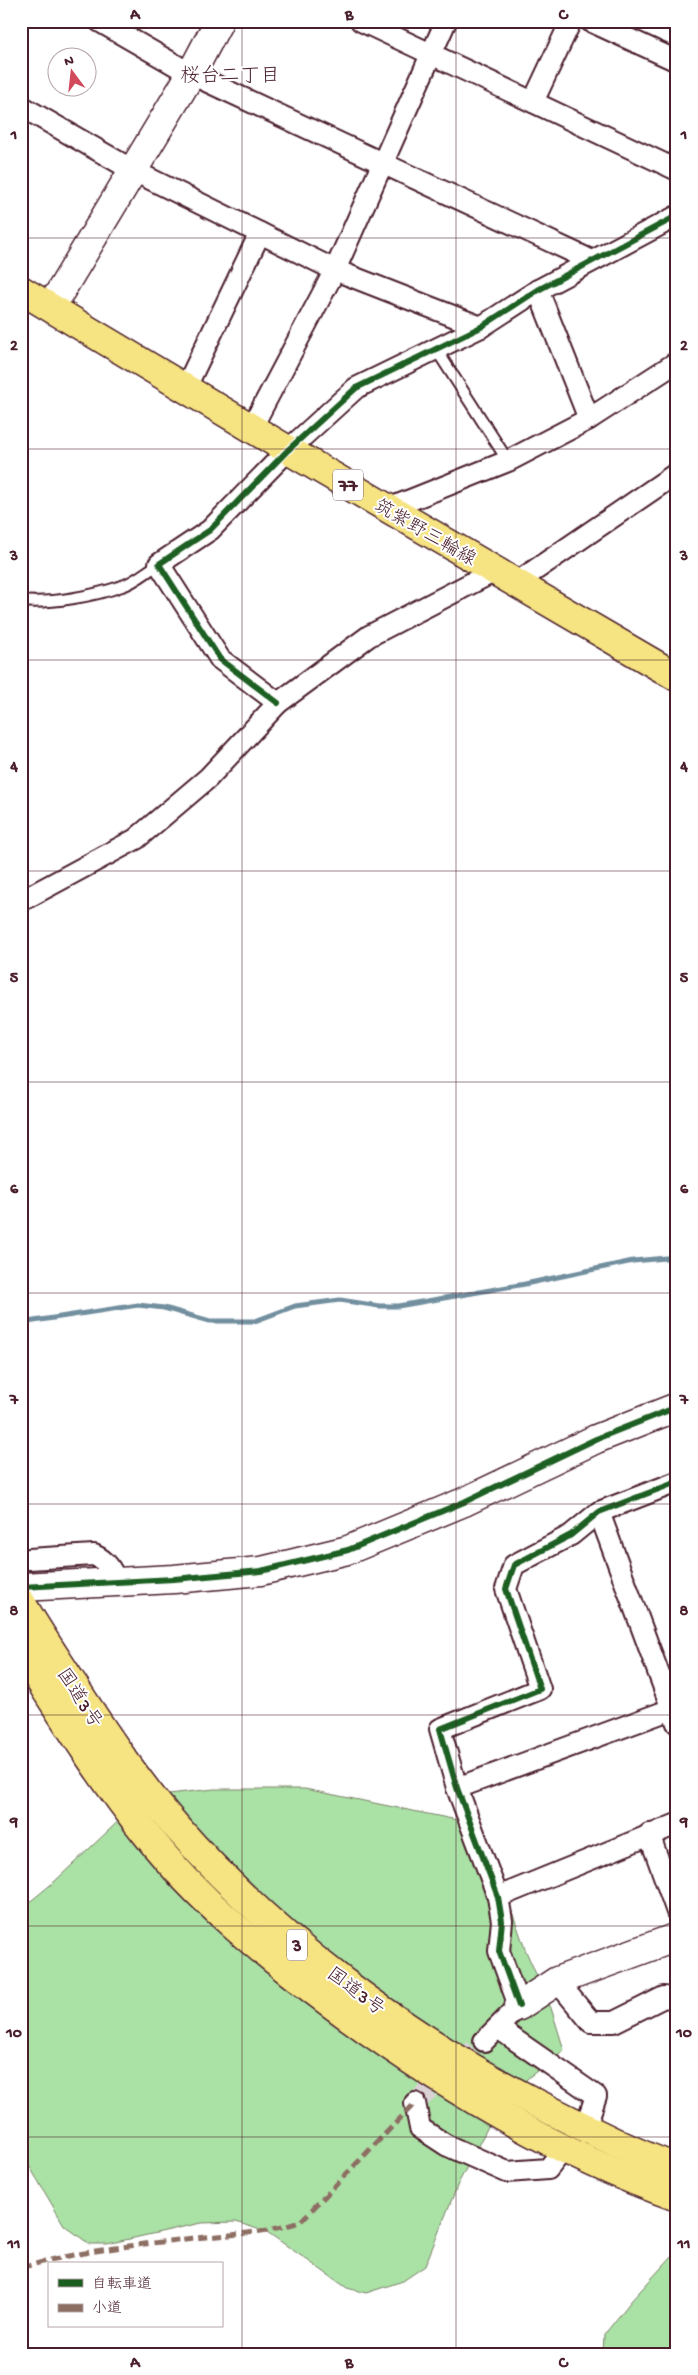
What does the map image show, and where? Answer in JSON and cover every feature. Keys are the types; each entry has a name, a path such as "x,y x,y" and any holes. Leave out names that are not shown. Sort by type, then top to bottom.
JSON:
{"main road":[{"name":"筑紫野三輪線","path":"21,290 388,509 677,677"},
{"name":"国道3号","path":"21,1602 117,1752 175,1825 222,1875 290,1939 397,2021 478,2073 585,2128 677,2168"},
{"name":"国道3号","path":"21,1651 95,1767 148,1837 223,1914 277,1964 380,2040 464,2095 563,2150 677,2197"}],"street":[{"path":"99,21 191,74 586,258"},
{"path":"51,308 191,74 219,21"},
{"path":"361,21 677,170"},
{"path":"252,427 335,270 446,21"},
{"path":"533,102 571,21"},
{"path":"590,21 677,61"},
{"path":"21,106 134,170 335,270 481,327"},
{"path":"278,703 220,659 159,564 210,530 288,450 356,388 481,327 538,290 677,216"},
{"path":"186,387 260,232"},
{"path":"538,290 589,419"},
{"path":"388,509 508,461 589,419 677,362"},
{"path":"21,901 136,839 208,778 278,703 369,636 506,577 677,473"},
{"path":"21,1587 174,1579 261,1571 348,1550 464,1502 596,1439 677,1408"},
{"path":"519,2006 499,1951 502,1920 498,1897 458,1788 440,1729 540,1689 506,1589 514,1565 571,1535 599,1512 677,1482"},
{"path":"458,1788 674,1716 599,1512"},
{"path":"29,1560 94,1555 109,1565 117,1582"},
{"path":"498,1897 677,1824"},
{"path":"649,1834 677,1912"},
{"path":"585,2128 596,2096 491,2034 519,2006 557,1981 677,1936"},
{"path":"557,1981 591,2022 614,2022 664,1997 677,2000"},
{"path":"415,2103 420,2128 446,2145 507,2172 548,2169 563,2150"}],"lane":[{"path":"436,349 508,461"},
{"path":"21,601 36,602 61,599 123,586 159,564"}],"green space":[{"path":"214,1789 305,1789 482,1825 525,1949 551,2008 564,2050 528,2078 492,2119 458,2184 425,2266 403,2281 366,2293 347,2288 267,2232 236,2222 201,2223 107,2244 89,2244 64,2225 21,2152 21,1909 54,1882 126,1814 159,1795"},
{"path":"672,2256 677,2258 677,2354 603,2354 604,2335 631,2301"}],"waterway":[{"path":"21,1323 138,1305 164,1308 210,1321 255,1321 295,1306 340,1300 379,1306 398,1306 525,1284 633,1261 677,1257"}],"tunnel":[{"path":"415,2103 484,2041"}],"marked path":[{"path":"21,2268 107,2249 248,2233 300,2222 415,2103"}],"cycle path":[{"path":"278,703 220,659 159,564 210,530 288,450 356,388 481,327 538,290 677,216"},
{"path":"21,1587 174,1579 261,1571 348,1550 464,1502 596,1439 677,1407"},
{"path":"519,2006 499,1951 502,1921 498,1897 457,1788 440,1729 540,1689 506,1589 514,1565 571,1535 599,1512 677,1482"}],"district":[{"name":"桜台二丁目","path":"230,74"}]}
